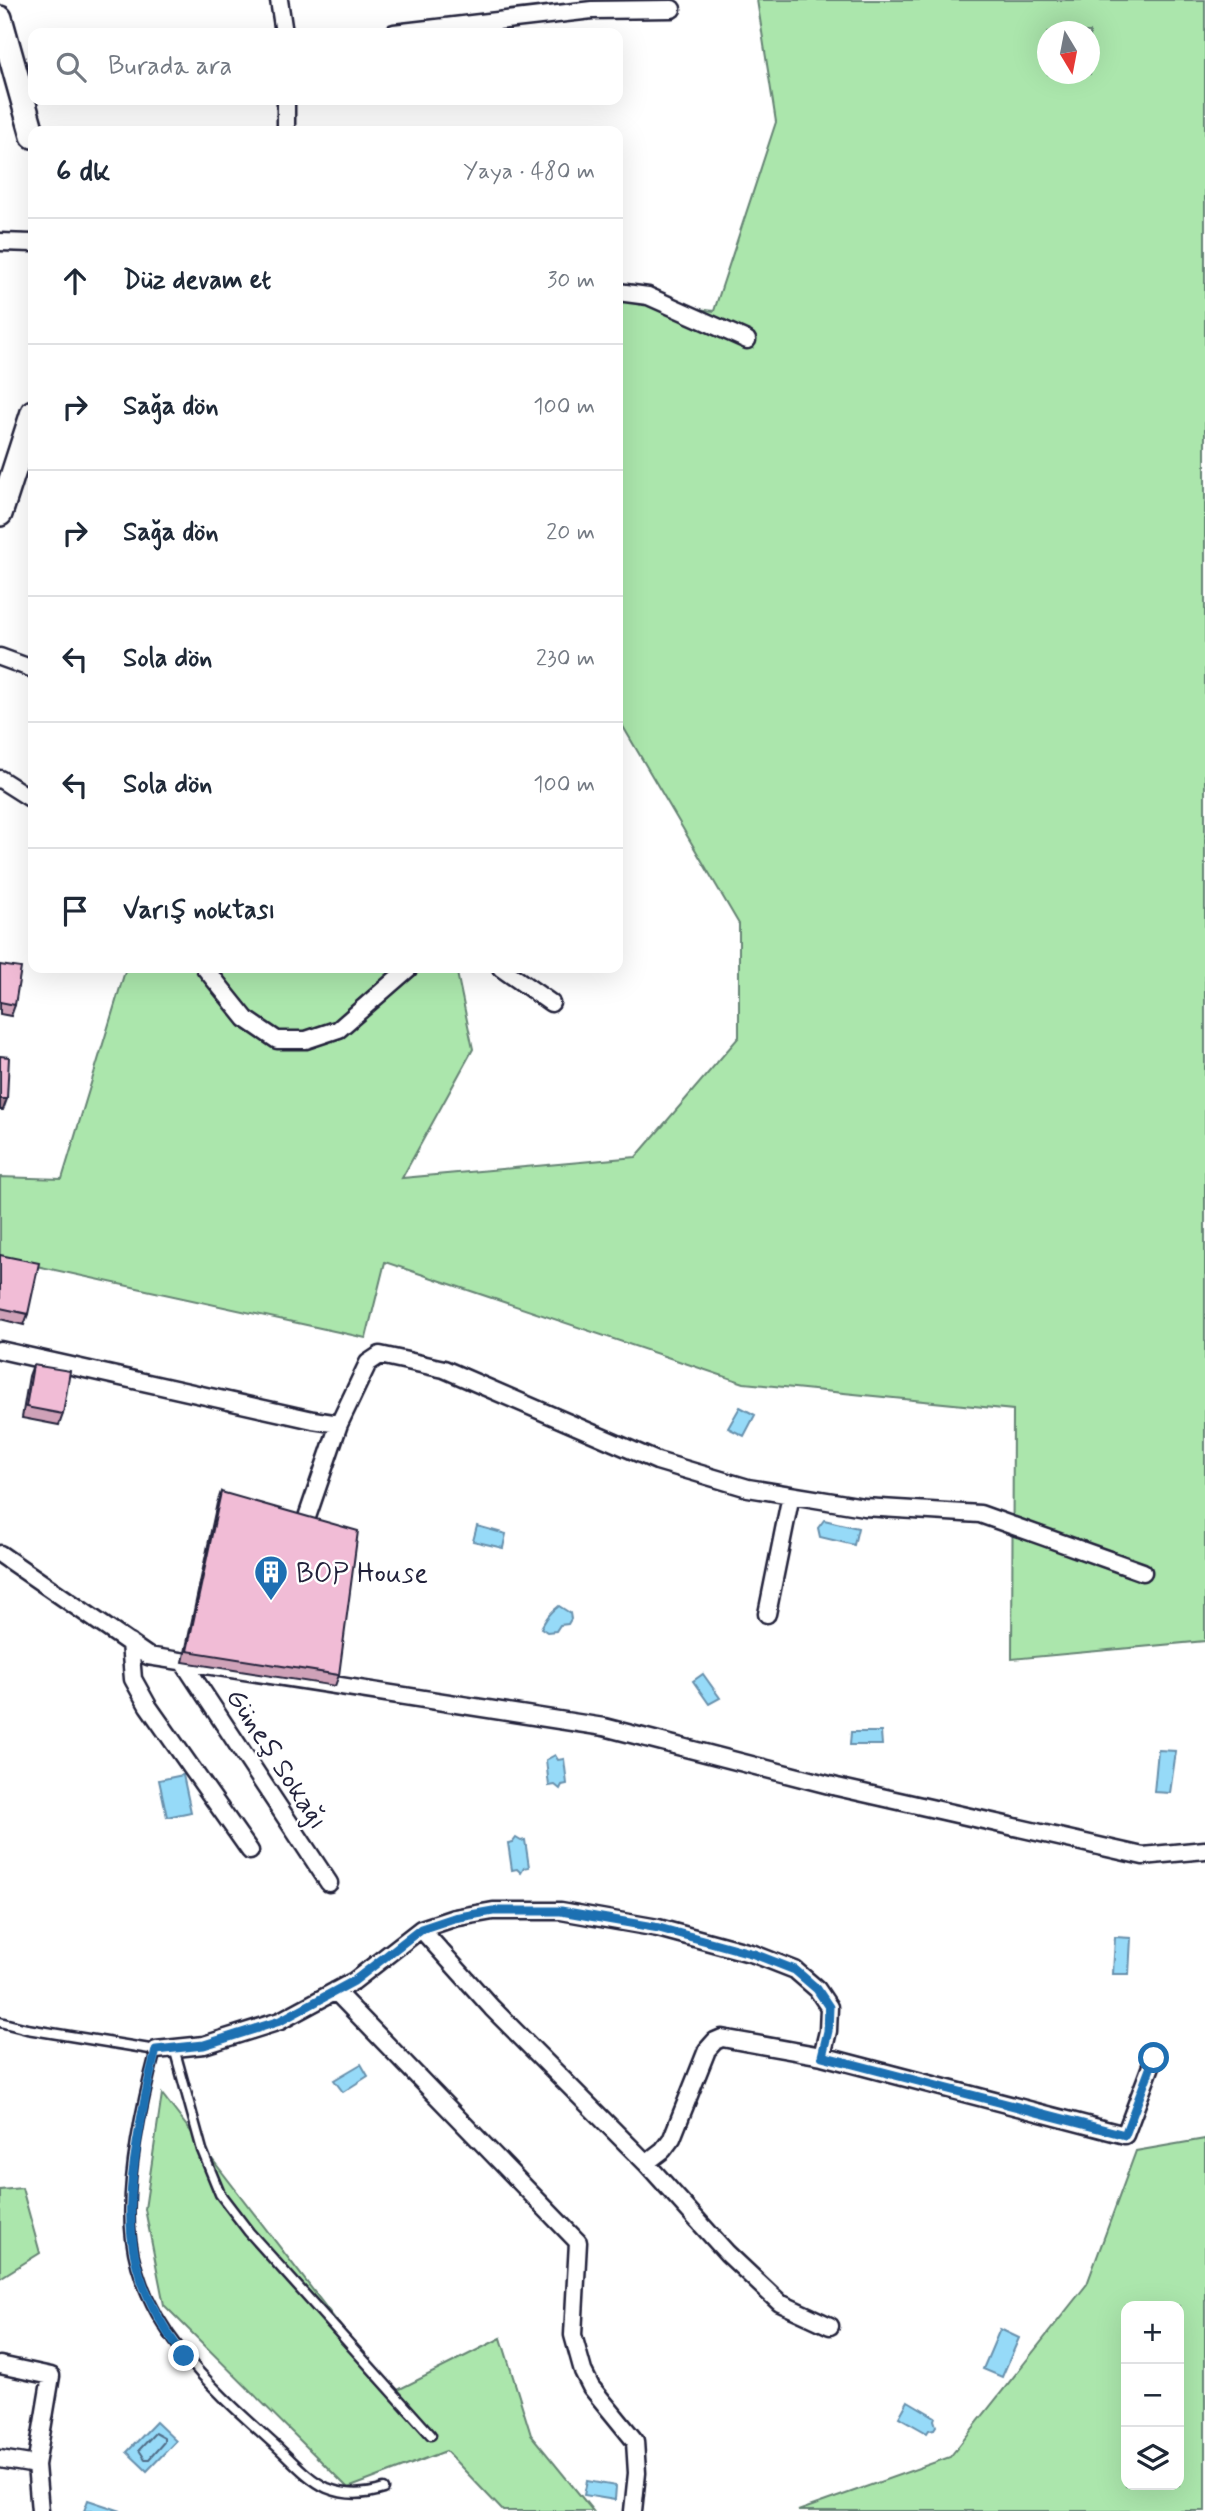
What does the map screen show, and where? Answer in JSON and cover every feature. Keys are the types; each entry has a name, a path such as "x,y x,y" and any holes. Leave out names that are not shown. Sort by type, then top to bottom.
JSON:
{"street":[{"path":"279,0 283,28"},
{"path":"437,28 592,10 671,9"},
{"path":"0,18 30,126"},
{"path":"286,105 286,126"},
{"path":"0,242 28,243"},
{"path":"623,293 648,296 747,340"},
{"path":"0,514 28,427"},
{"path":"0,657 28,666"},
{"path":"0,779 28,797"},
{"path":"209,973 246,1019 277,1040 306,1040 340,1029 403,973"},
{"path":"508,973 551,1003"},
{"path":"0,1350 339,1424"},
{"path":"305,1523 339,1424 368,1363 380,1355 444,1369 657,1461 748,1488 864,1507 980,1514 1143,1572"},
{"path":"767,1614 791,1495"},
{"path":"0,1554 148,1656 604,1727 837,1787 1143,1856 1205,1850"},
{"path":"130,1643 133,1679 148,1706 250,1851"},
{"name":"Güneş Sokağı","path":"183,1662 329,1883"},
{"path":"156,2050 204,2045 280,2021 354,1981 421,1929 454,1918 493,1911 561,1911 659,1928 754,1954 795,1970 817,1989 829,2007 828,2031 822,2056"},
{"path":"421,1929 492,2008 646,2163 727,2253 780,2303 830,2326"},
{"path":"335,1991 578,2242 573,2334 583,2371 591,2387 635,2441 637,2473 633,2511"},
{"path":"646,2163 663,2150 672,2138 707,2050 715,2041 730,2038 822,2056 1125,2135 1154,2058"},
{"path":"0,2365 51,2376 36,2465 40,2511"},
{"path":"0,2459 36,2465"}],"lane":[{"path":"0,2022 27,2029 156,2050 144,2099 130,2188 129,2215 137,2266 157,2313 170,2337 198,2372 316,2482 327,2488 356,2494 384,2489"},
{"path":"174,2048 202,2150 220,2194 249,2232 431,2435"}],"green space":[{"path":"757,0 1205,0 1205,1641 1012,1659 1013,1410 744,1383 385,1262 366,1338 0,1258 0,1177 62,1179 124,973 457,973 473,1049 402,1178 636,1157 739,1037 739,924 623,727 623,300 714,311 776,122"},
{"path":"162,2094 392,2393 501,2338 531,2435 593,2511 503,2511 446,2451 348,2488 164,2305 145,2209"},
{"path":"1205,2139 1205,2511 798,2511 950,2457 1087,2284 1136,2151"},
{"path":"22,2188 40,2253 0,2278 0,2190"}],"water":[{"path":"740,1407 755,1415 744,1436 728,1428"},
{"path":"824,1520 858,1528 854,1545 820,1537 818,1528"},
{"path":"477,1526 506,1534 503,1548 473,1541"},
{"path":"559,1606 570,1613 571,1619 568,1624 560,1625 556,1631 547,1632 541,1628"},
{"path":"703,1674 720,1698 709,1704 693,1681"},
{"path":"851,1732 881,1732 882,1745 850,1745"},
{"path":"1158,1750 1176,1751 1170,1793 1154,1792"},
{"path":"555,1755 558,1760 564,1759 567,1784 560,1789 555,1785 549,1786 546,1760"},
{"path":"183,1775 191,1812 167,1817 159,1780"},
{"path":"516,1838 525,1840 529,1867 524,1868 521,1873 517,1869 512,1870 508,1843"},
{"path":"1115,1937 1131,1938 1129,1974 1113,1974"},
{"path":"361,2064 368,2076 343,2092 334,2080"},
{"path":"1000,2329 1019,2338 1002,2377 983,2369"},
{"path":"908,2401 935,2417 934,2429 927,2433 899,2417"},
{"path":"156,2422 176,2441 147,2471 127,2452"},
{"path":"587,2481 616,2486 615,2500 584,2495"},
{"path":"88,2500 121,2511 84,2511"}],"building":[{"path":"0,965 21,968 15,1005 0,1002"},
{"path":"0,1056 9,1057 7,1099 0,1099"},
{"path":"0,1255 39,1263 28,1314 0,1308"},
{"path":"33,1365 70,1371 63,1414 26,1407"},
{"name":"BOP House","path":"221,1492 358,1531 339,1675 187,1651"}],"place":[{"name":"BOP House","path":"271,1602"}],"route":[{"path":"184,2356 170,2337 147,2294 131,2240 130,2188 146,2086 156,2050 204,2045 280,2021 354,1981 421,1929 454,1918 493,1911 561,1911 659,1928 754,1954 795,1970 817,1989 829,2007 828,2031 822,2056 1125,2135 1154,2058"}]}
